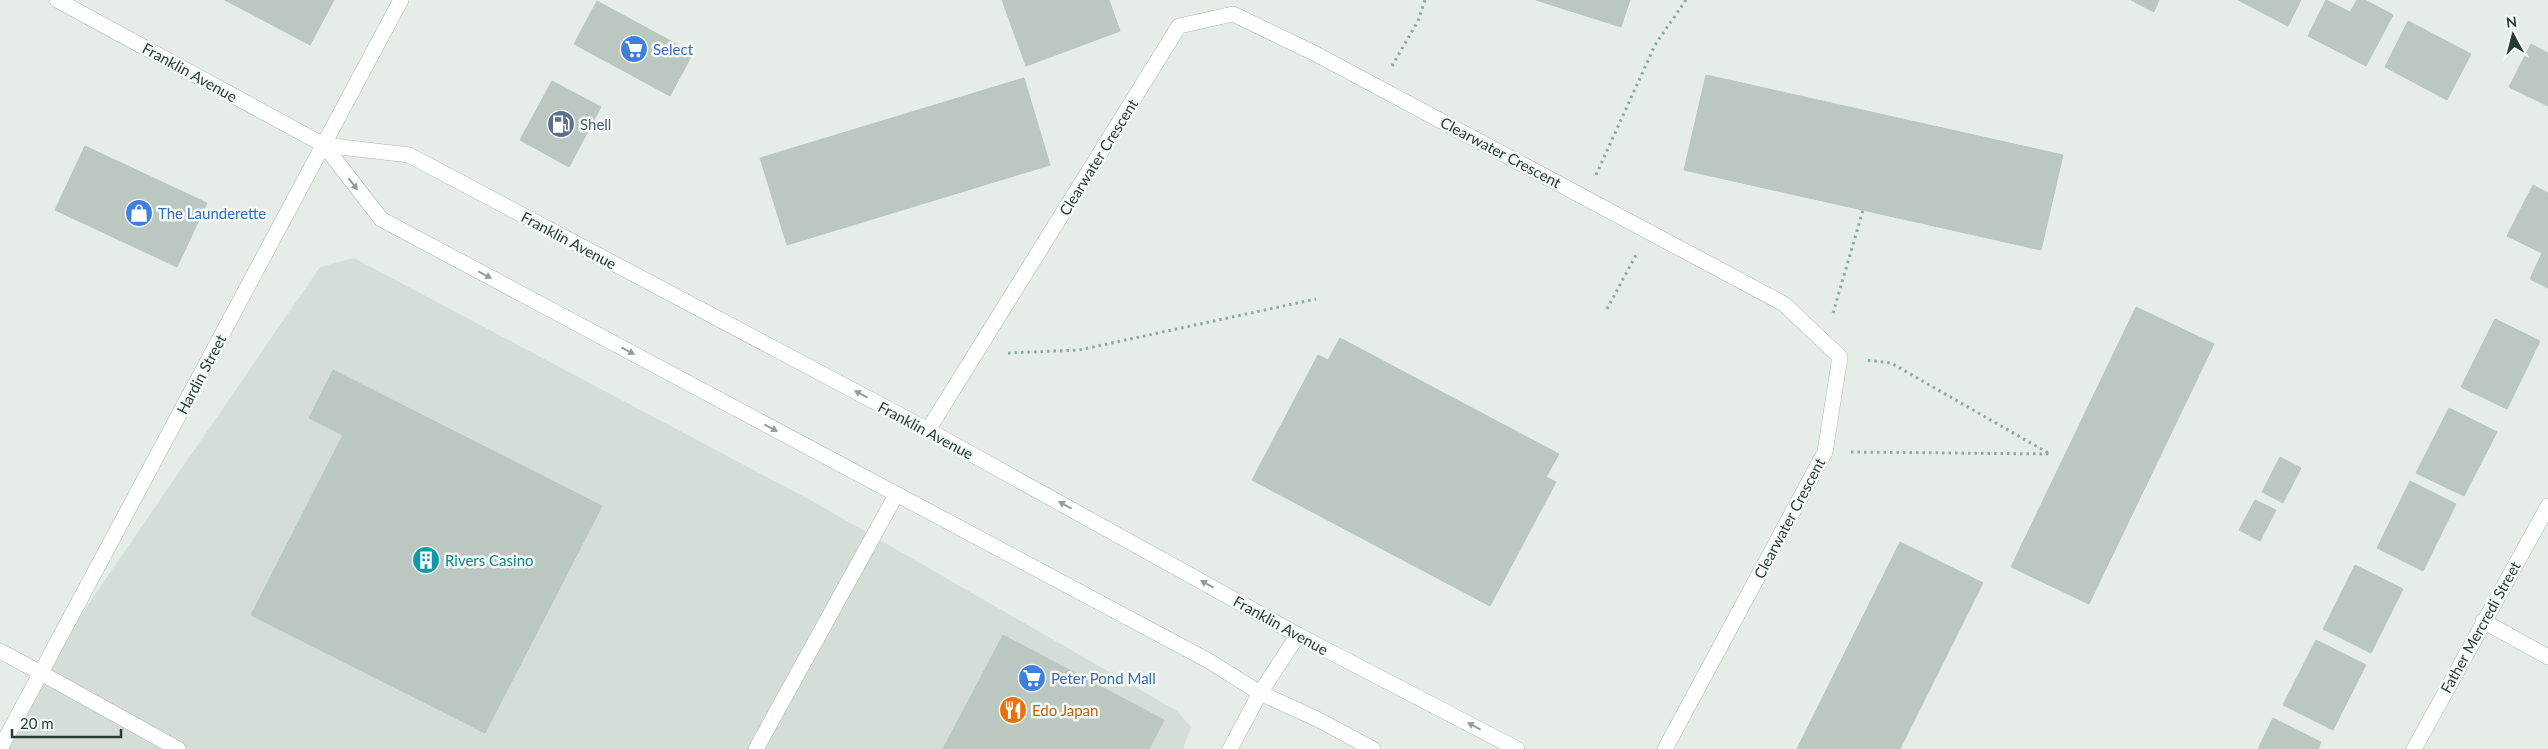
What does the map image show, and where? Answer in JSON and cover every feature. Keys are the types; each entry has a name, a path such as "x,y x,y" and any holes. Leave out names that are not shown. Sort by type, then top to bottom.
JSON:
{"main road":[{"name":"Franklin Avenue","path":"57,0 324,145 409,155 928,430 1298,635 1517,749"},
{"name":"Hardin Street","path":"0,749 401,0"},
{"name":"Clearwater Crescent","path":"928,430 1180,26 1233,14 1379,87 1784,304 1840,357 1825,452 1665,749"},
{"name":"Franklin Avenue","path":"324,145 381,219 1209,661 1260,693 1317,719 1373,749"},
{"path":"756,749 896,495"},
{"name":"Father Mercredi Street","path":"2414,749 2548,506"},
{"path":"2483,621 2548,657"},
{"path":"1230,749 1260,693 1298,635"},
{"path":"0,651 178,749"}],"path":[{"path":"1379,87 1418,21 1425,0"},
{"path":"1586,198 1655,45 1686,0"},
{"path":"1824,342 1863,210"},
{"path":"1607,309 1649,232"},
{"path":"975,355 1079,350 1316,299"},
{"path":"1825,452 2050,454 1891,363 1840,357"}],"shaded area":[{"path":"354,258 814,502 1177,711 1191,727 1183,749 0,749 41,673 320,267"}],"building":[{"path":"225,0 334,0 310,45"},
{"path":"1002,0 1109,0 1120,31 1026,66"},
{"path":"1536,0 1630,0 1621,27"},
{"path":"2131,0 2159,0 2154,12"},
{"path":"2238,0 2301,0 2288,26"},
{"path":"2326,0 2350,12 2357,0 2365,0 2393,15 2366,66 2308,36"},
{"name":"Select","path":"597,1 693,53 670,96 574,44"},
{"path":"2408,21 2471,54 2447,100 2385,67"},
{"path":"2531,44 2548,53 2548,106 2509,87"},
{"path":"1706,75 2063,155 2041,250 1684,170"},
{"path":"1024,78 1050,165 787,245 760,158"},
{"name":"Shell","path":"552,81 601,107 569,167 520,140"},
{"path":"85,146 207,203 177,267 55,210"},
{"path":"2533,185 2548,193 2548,288 2530,279 2542,253 2507,236"},
{"path":"2136,307 2214,344 2089,604 2011,567"},
{"path":"2495,319 2540,341 2507,409 2461,387"},
{"path":"1340,338 1559,454 1546,477 1556,482 1490,606 1252,480 1318,355 1328,360"},
{"name":"Rivers Casino","path":"333,370 602,506 485,733 251,615 343,435 309,418"},
{"path":"2449,408 2497,432 2464,496 2416,473"},
{"path":"2280,457 2301,468 2283,503 2262,492"},
{"path":"2410,481 2456,504 2423,571 2377,548"},
{"path":"2255,500 2276,510 2260,541 2239,530"},
{"path":"1900,542 1983,583 1900,749 1797,749"},
{"path":"2355,565 2403,589 2371,653 2323,629"},
{"name":"Peter Pond Mall","path":"1003,635 1164,720 1149,749 943,749"},
{"path":"2316,640 2366,665 2333,730 2283,705"},
{"path":"2273,718 2321,742 2318,749 2258,749"}],"place":[{"name":"Select","path":"634,49"},
{"name":"Shell","path":"561,124"},
{"name":"The Launderette","path":"139,213"},
{"name":"Rivers Casino","path":"426,560"},
{"name":"Peter Pond Mall","path":"1032,678"},
{"name":"Edo Japan","path":"1013,710"}]}
